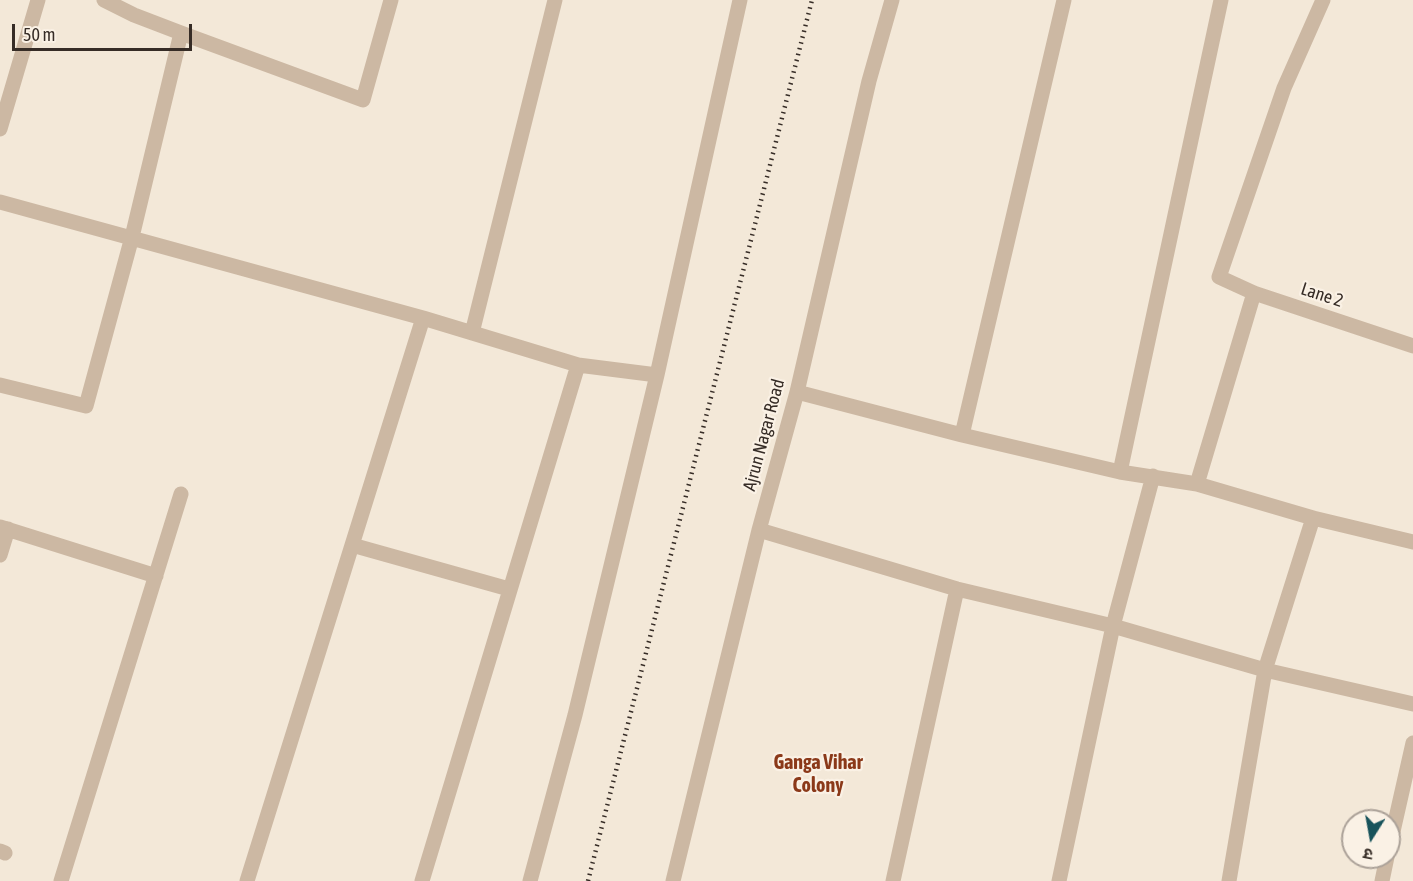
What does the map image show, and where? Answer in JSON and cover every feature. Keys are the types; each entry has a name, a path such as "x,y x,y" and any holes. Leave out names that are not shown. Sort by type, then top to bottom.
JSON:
{"street":[{"path":"0,129 38,0"},
{"path":"104,0 134,15 363,100 392,0"},
{"path":"472,333 555,0"},
{"path":"530,881 575,715 657,375 740,0"},
{"name":"Ajrun Nagar Road","path":"674,881 759,530 797,392 869,81 892,0"},
{"path":"962,435 1064,0"},
{"path":"1120,472 1221,0"},
{"name":"Lane 2","path":"1323,0 1284,88 1220,277 1254,293 1413,346"},
{"path":"0,385 86,406 132,237 181,33"},
{"path":"0,202 423,318 578,365 657,375"},
{"path":"1197,484 1254,293"},
{"path":"247,881 423,318"},
{"path":"422,881 578,365"},
{"path":"797,392 962,435 1120,472 1197,484 1313,518 1413,542"},
{"path":"1059,881 1113,626 1153,476"},
{"path":"61,881 181,494"},
{"path":"1229,881 1265,670 1313,518"},
{"path":"0,555 4,528 156,576"},
{"path":"759,530 957,589 1113,626 1265,670 1413,704"},
{"path":"352,545 509,589"},
{"path":"893,881 957,589"},
{"path":"1398,809 1413,743"}],"railway":[{"path":"588,881 812,0"}],"district":[{"name":"Ganga Vihar Colony","path":"818,774"}]}
